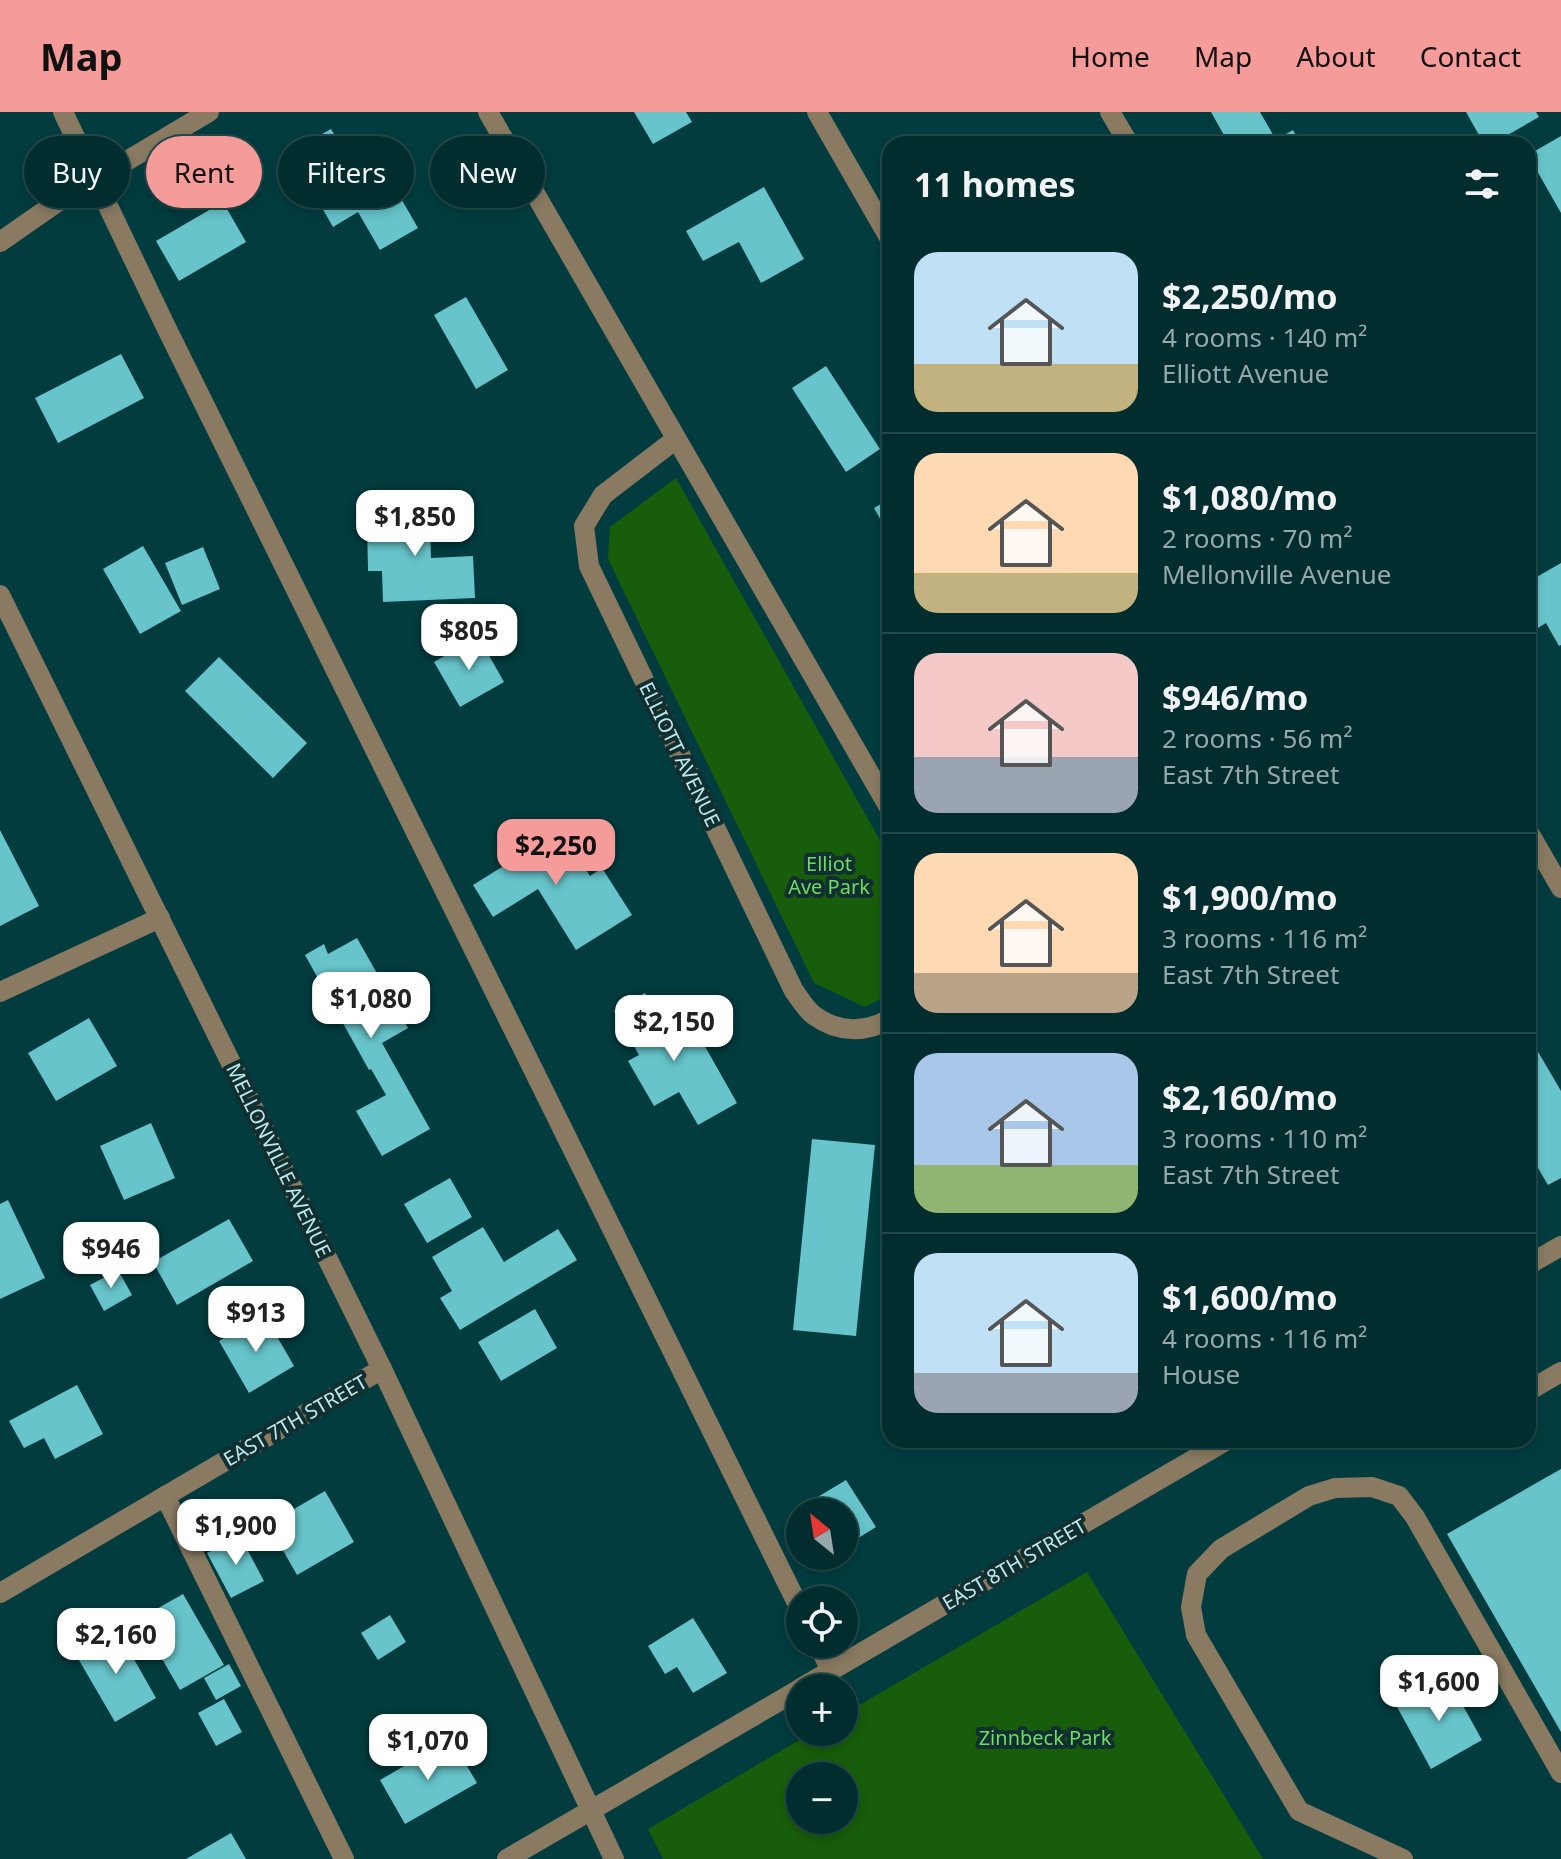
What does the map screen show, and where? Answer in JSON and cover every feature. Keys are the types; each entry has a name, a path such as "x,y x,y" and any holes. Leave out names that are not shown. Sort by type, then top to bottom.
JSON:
{"street":[{"path":"63,112 74,136"},
{"path":"130,159 209,112"},
{"path":"488,112 882,795"},
{"path":"817,112 882,225"},
{"path":"1110,112 1124,136"},
{"path":"0,242 49,208"},
{"path":"109,208 789,1586"},
{"name":"ELLIOTT AVENUE","path":"676,439 603,495 584,526 589,566 794,991 814,1016 844,1030 882,1024"},
{"name":"MELLONVILLE AVENUE","path":"0,595 382,1369 614,1859"},
{"path":"1536,845 1561,888"},
{"path":"0,992 160,918"},
{"path":"1536,1260 1561,1246"},
{"name":"EAST 7TH STREET","path":"2,1587 382,1369"},
{"path":"1536,1386 1561,1372"},
{"name":"EAST 8TH STREET","path":"826,1674 1213,1448"},
{"path":"1403,1859 1299,1811 1196,1635 1191,1607 1197,1574 1221,1549 1309,1496 1335,1488 1372,1487 1399,1496 1415,1517 1561,1773"},
{"path":"165,1496 344,1859"},
{"path":"825,1658 831,1671"},
{"name":"EAST 8TH STREET","path":"507,1859 786,1697"}],"green space":[{"name":"Elliot Ave Park","path":"676,478 882,844 882,998 865,1007 814,983 608,559 610,527"},
{"name":"Zinnbeck Park","path":"1087,1572 1263,1859 663,1859 648,1829 789,1746 858,1746 858,1706"}],"building":[{"path":"634,112 686,112 692,122 653,144"},
{"path":"1211,112 1260,112 1274,136 1224,136"},
{"path":"1466,112 1536,112 1539,117 1506,136 1480,136"},
{"path":"331,129 335,136 319,136"},
{"path":"1293,130 1296,136 1283,136"},
{"path":"1561,136 1561,213 1536,169 1536,150"},
{"path":"764,187 804,259 761,283 739,242 703,261 686,231"},
{"path":"213,208 226,208 246,242 179,281 156,241"},
{"path":"322,208 406,208 418,228 380,250 358,212 333,227"},
{"path":"466,297 508,370 476,389 434,315"},
{"path":"121,354 144,398 58,443 35,398"},
{"path":"826,366 880,449 846,472 792,388"},
{"path":"429,500 431,558 473,556 475,598 383,602 382,571 368,571 367,521 385,520 384,502"},
{"path":"882,504 882,522 874,508"},
{"path":"143,546 181,611 140,634 103,569"},
{"path":"203,547 220,589 182,605 165,563"},
{"path":"1561,563 1559,646 1546,623 1536,629 1536,577"},
{"path":"478,636 504,682 460,707 434,662"},
{"path":"219,657 307,743 273,778 185,691"},
{"path":"529,825 539,842 560,829 590,876 602,868 632,915 576,950 538,889 493,917 473,885 518,857 507,839"},
{"path":"0,830 39,906 0,926"},
{"path":"357,938 408,1028 382,1043 430,1129 382,1156 356,1111 386,1095 305,955 324,944 328,954"},
{"path":"645,993 671,1039 694,1027 737,1103 698,1125 679,1092 654,1106 628,1061 639,1055 614,1011"},
{"path":"89,1018 117,1066 56,1101 28,1053"},
{"path":"1536,1051 1561,1091 1561,1178 1548,1185 1536,1165"},
{"path":"151,1123 175,1178 124,1200 100,1146"},
{"path":"812,1139 875,1145 856,1336 793,1330"},
{"path":"450,1178 472,1217 427,1243 404,1204"},
{"path":"8,1200 45,1278 0,1299 0,1204"},
{"path":"229,1219 253,1261 177,1305 153,1262"},
{"path":"483,1227 504,1262 558,1229 577,1260 460,1330 440,1298 452,1291 432,1257"},
{"path":"118,1270 132,1295 104,1311 90,1285"},
{"path":"535,1309 557,1348 501,1381 478,1342"},
{"path":"264,1314 294,1366 249,1393 219,1341"},
{"path":"77,1385 103,1434 55,1459 44,1438 24,1448 9,1421"},
{"path":"1561,1469 1561,1732 1447,1534"},
{"path":"846,1480 857,1498 816,1498"},
{"path":"325,1491 354,1542 297,1575 268,1524"},
{"path":"858,1499 876,1527 858,1538"},
{"path":"240,1536 264,1581 231,1598 207,1553"},
{"path":"183,1594 224,1665 180,1690 139,1619"},
{"path":"390,1615 406,1642 378,1660 361,1633"},
{"path":"693,1618 727,1673 693,1693 677,1667 665,1674 648,1646"},
{"path":"118,1631 156,1698 115,1722 76,1655"},
{"path":"229,1664 241,1686 216,1700 204,1678"},
{"path":"1447,1677 1482,1740 1431,1769 1396,1705"},
{"path":"224,1699 242,1732 216,1746 198,1713"},
{"path":"451,1739 477,1783 405,1824 380,1780"},
{"path":"231,1833 246,1859 186,1859"}]}
